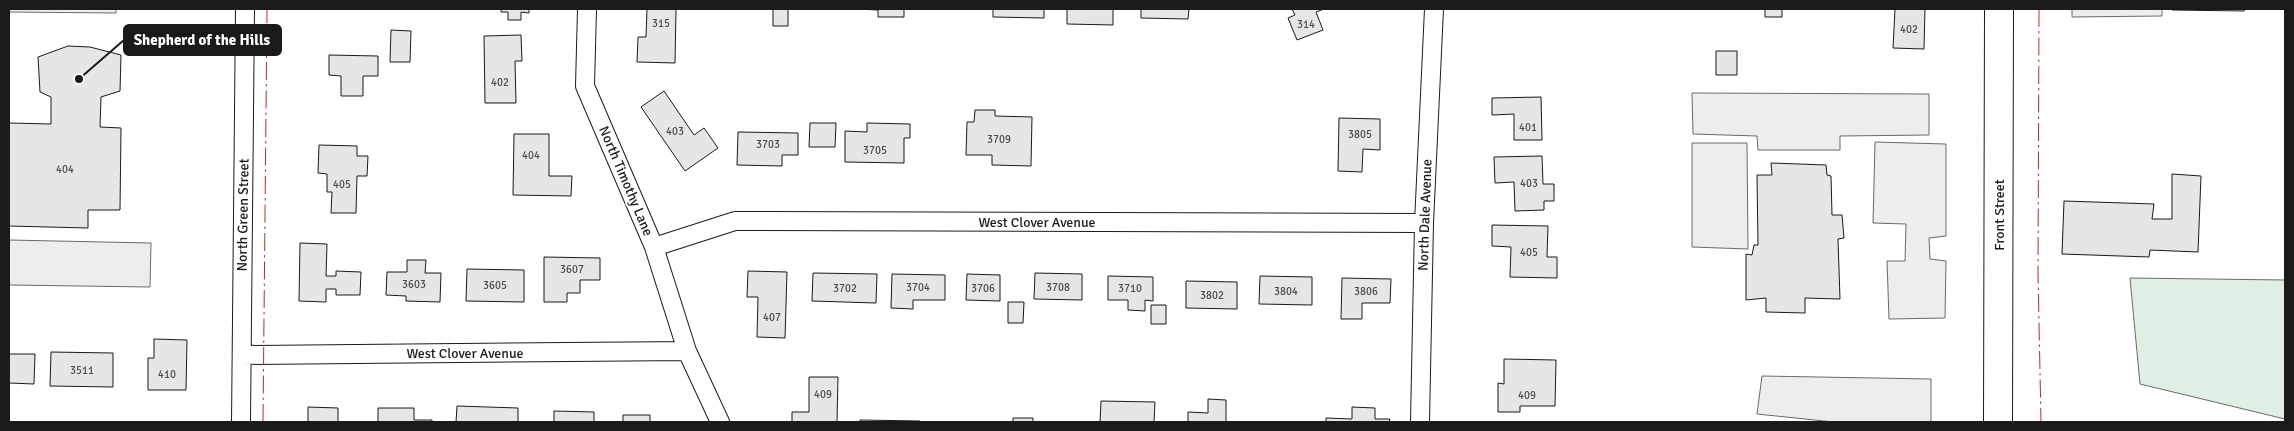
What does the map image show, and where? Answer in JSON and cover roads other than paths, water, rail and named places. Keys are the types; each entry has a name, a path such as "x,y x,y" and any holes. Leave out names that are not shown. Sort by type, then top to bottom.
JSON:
{"main road":[{"name":"Front Street","path":"1998,422 1999,9"}],"street":[{"name":"North Green Street","path":"241,422 246,9"},
{"name":"North Timothy Lane","path":"587,9 585,86 654,247 687,351 720,422"},
{"name":"North Dale Avenue","path":"1420,422 1424,223 1434,9"},
{"name":"West Clover Avenue","path":"654,247 735,221 1424,223"},
{"name":"West Clover Avenue","path":"242,355 687,351"}],"place":[{"name":"Shepherd of the Hills","path":"79,79"}]}
